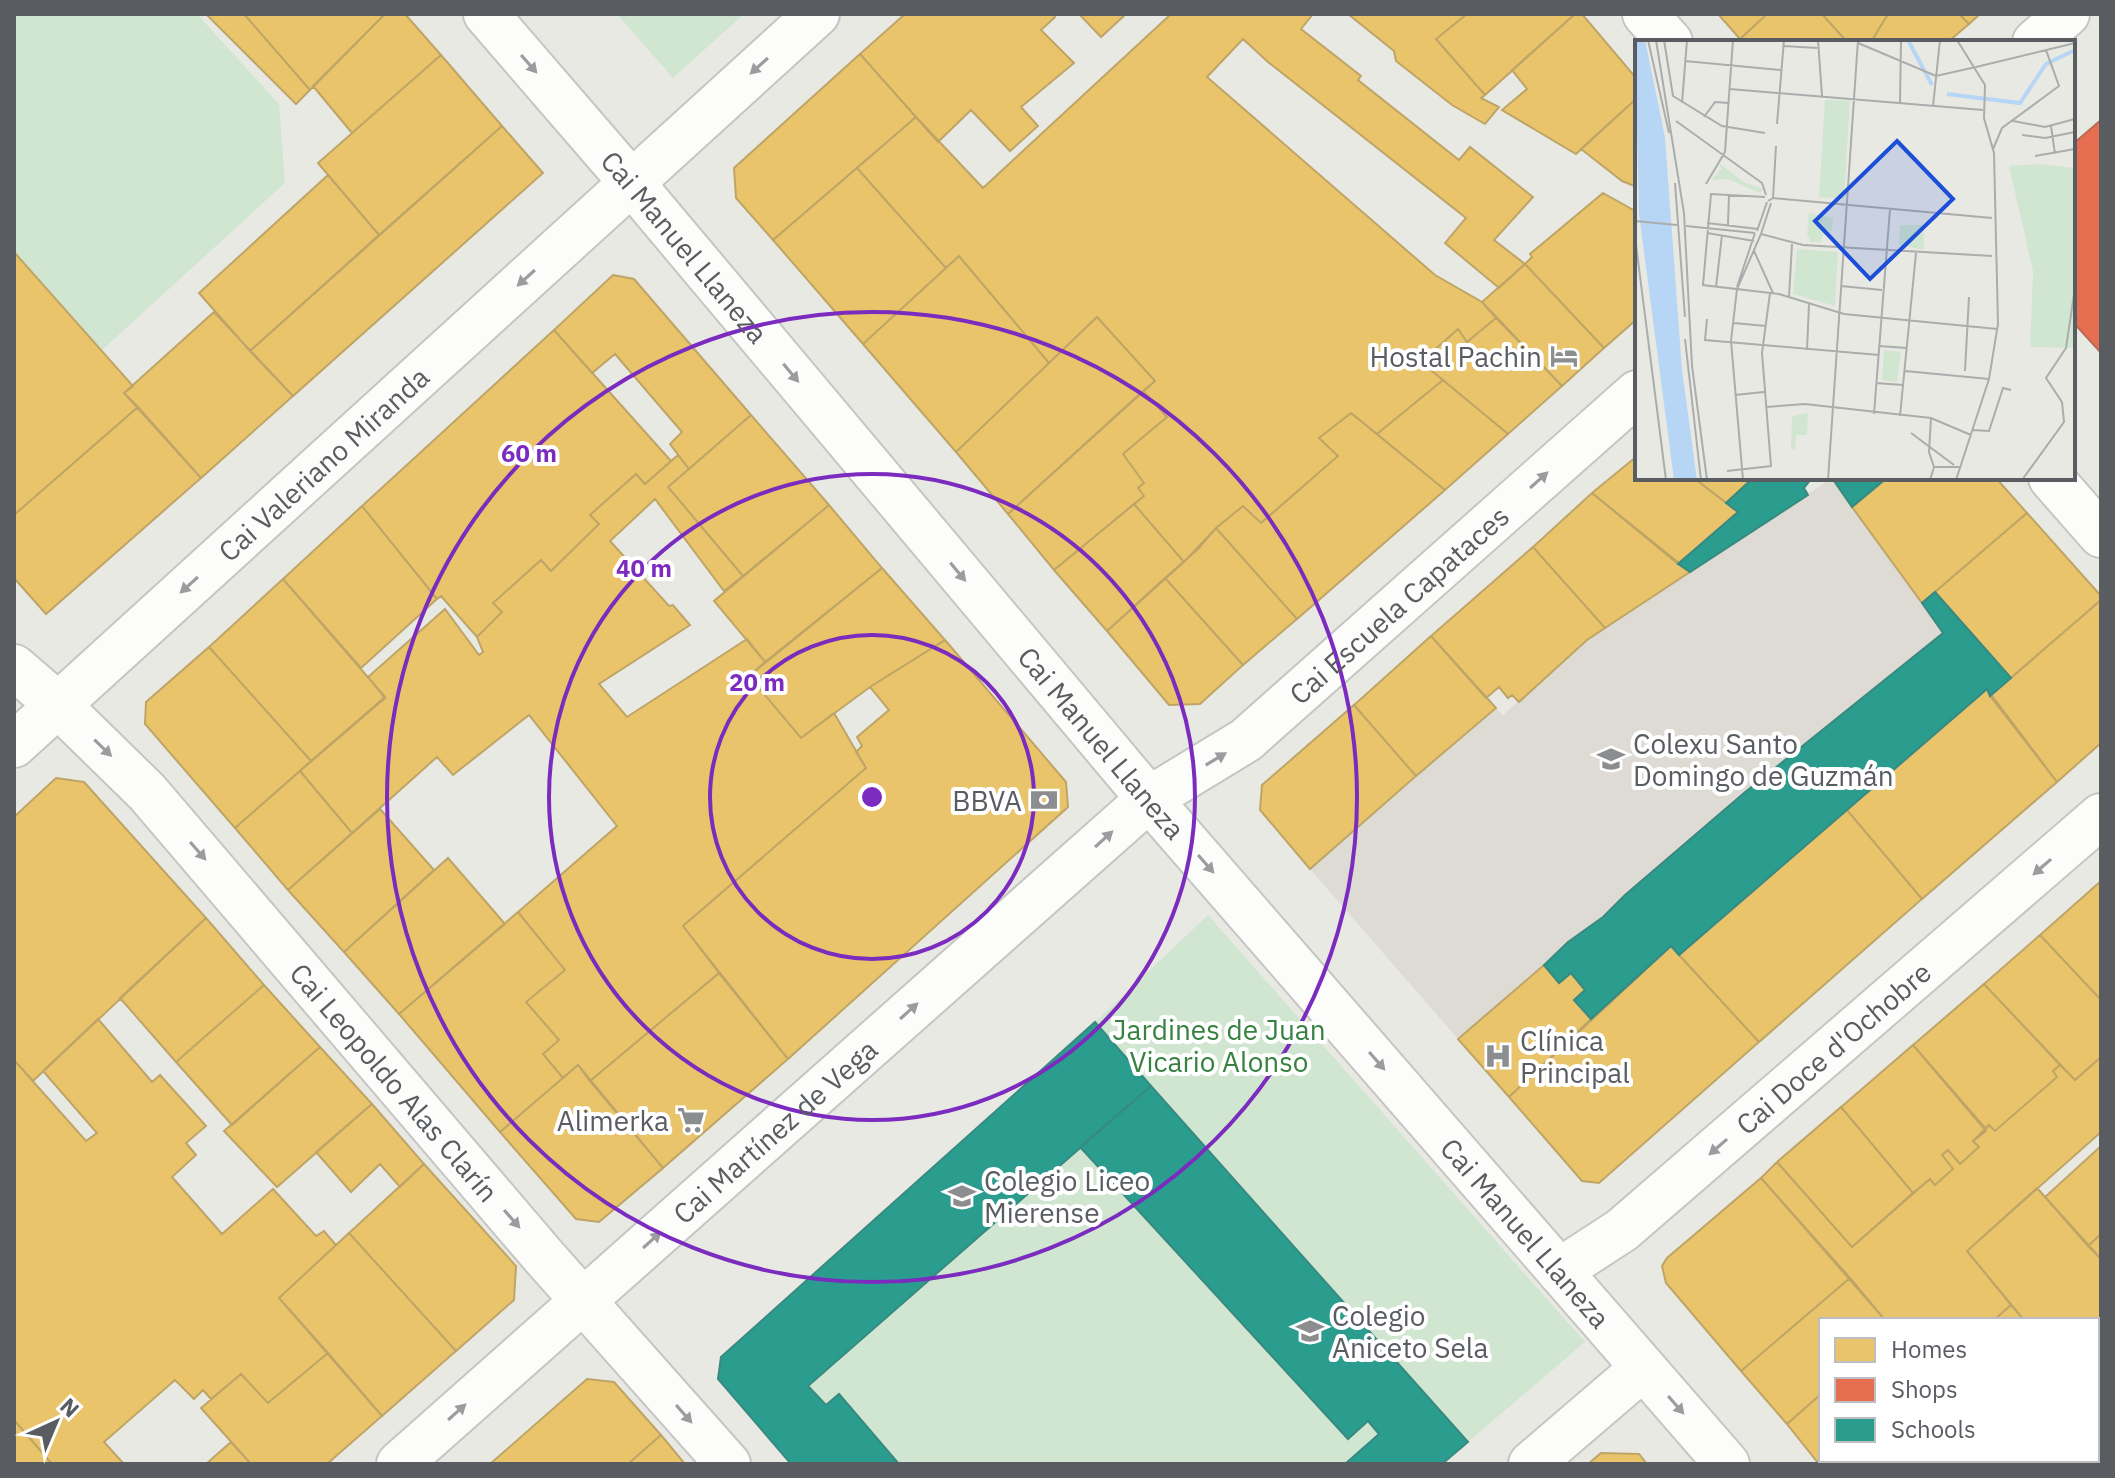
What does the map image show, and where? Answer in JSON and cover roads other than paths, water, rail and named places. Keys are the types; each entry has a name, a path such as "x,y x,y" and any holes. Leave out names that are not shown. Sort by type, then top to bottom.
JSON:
{"street":[{"name":"Cai Manuel Llaneza","path":"486,14 1149,799 1727,1464"},
{"name":"Cai Valeriano Miranda","path":"14,745 817,14"},
{"path":"1645,14 1668,40"},
{"path":"2037,40 2067,14"},
{"name":"Cai Escuela Capataces","path":"1149,799 1246,740 1635,395"},
{"path":"2053,480 2101,535"},
{"name":"Cai Leopoldo Alas Clarín","path":"14,667 58,705 147,792 728,1464"},
{"name":"Cai Martínez de Vega","path":"399,1464 1149,799"},
{"name":"Cai Doce d'Ochobre","path":"1559,1271 1622,1230 2101,816"},
{"path":"1531,1464 1643,1368"}],"place":[{"name":"Hostal Pachin","path":"1564,356"},
{"name":"Colexu Santo Domingo de Guzmán","path":"1611,759"},
{"name":"BBVA","path":"1044,800"},
{"name":"Clínica Principal","path":"1498,1056"},
{"name":"Alimerka","path":"691,1120"},
{"name":"Colegio Liceo Mierense","path":"962,1196"},
{"name":"Colegio Aniceto Sela","path":"1310,1331"}],"park label":[{"name":"Jardines de Juan Vicario Alonso","path":"1219,1045"}]}
